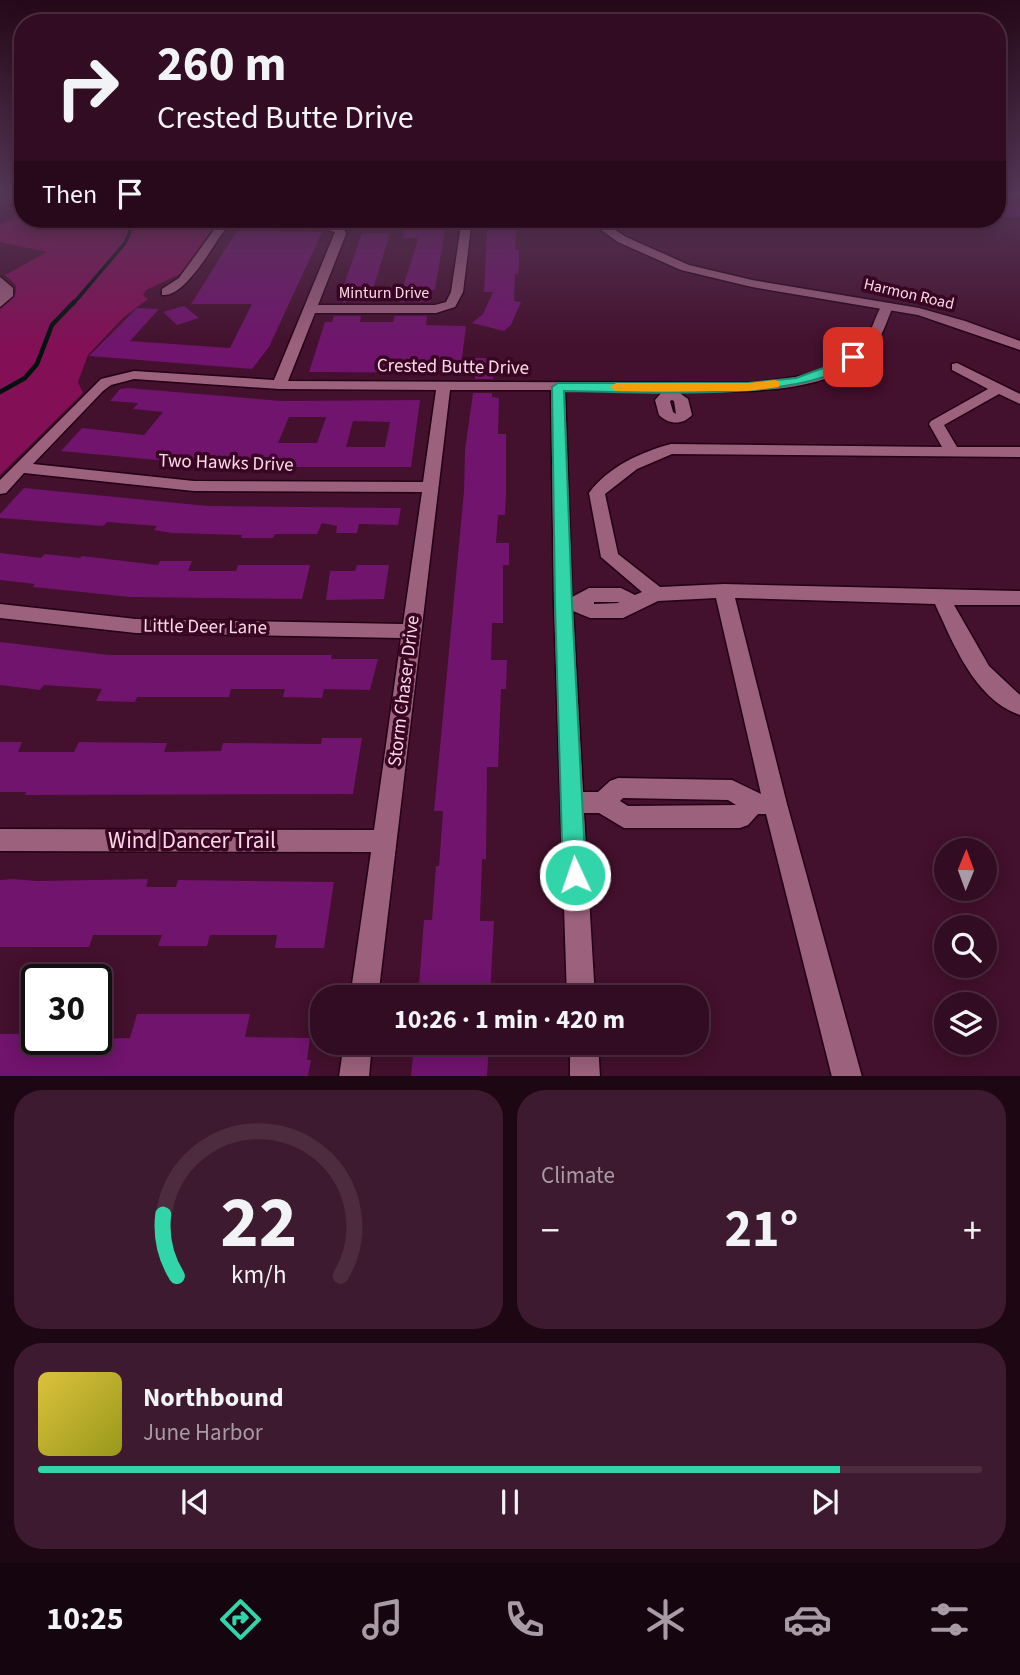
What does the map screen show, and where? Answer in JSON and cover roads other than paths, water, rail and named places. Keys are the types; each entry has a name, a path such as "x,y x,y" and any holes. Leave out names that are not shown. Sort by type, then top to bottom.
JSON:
{"street":[{"path":"166,292 183,280 207,246"},
{"path":"279,385 336,246"},
{"name":"Minturn Drive","path":"312,309 436,309 451,304 457,292 463,246"},
{"name":"Harmon Road","path":"633,246 704,274 754,285 887,306 961,323 1020,346"},
{"name":"Harmon Road","path":"656,246 711,267 765,279 932,306 1020,335"},
{"path":"0,280 7,288 7,296 0,303"},
{"name":"Crested Butte Drive","path":"21,468 98,388 113,379 134,375 279,385 558,387 670,391 748,387 798,382 830,370 866,349 887,306"},
{"path":"957,367 1020,400"},
{"name":"Storm Chaser Drive","path":"366,985 444,386"},
{"path":"558,387 572,604 571,802 580,985"},
{"path":"952,452 936,424 998,389"},
{"path":"670,391 663,400 666,415 677,419 684,449"},
{"path":"656,594 610,557 597,493 607,482 654,453 684,449 1020,452"},
{"path":"0,489 21,468"},
{"name":"Two Hawks Drive","path":"21,468 194,486 432,487"},
{"path":"572,604 590,611 623,611 633,603 656,594 724,591 1020,598"},
{"path":"724,591 764,804 847,1076"},
{"path":"941,598 978,669 999,694 1020,706"},
{"name":"Little Deer Lane","path":"0,611 136,626 411,631"},
{"path":"571,802 603,803 624,817 740,817 764,804"},
{"name":"Wind Dancer Trail","path":"0,840 385,841"},
{"path":"354,1076 357,1055"},
{"path":"584,1055 585,1076"}],"waterway":[{"path":"73,304 122,246"},
{"path":"0,392 25,378 37,364 52,325 74,302"}]}
